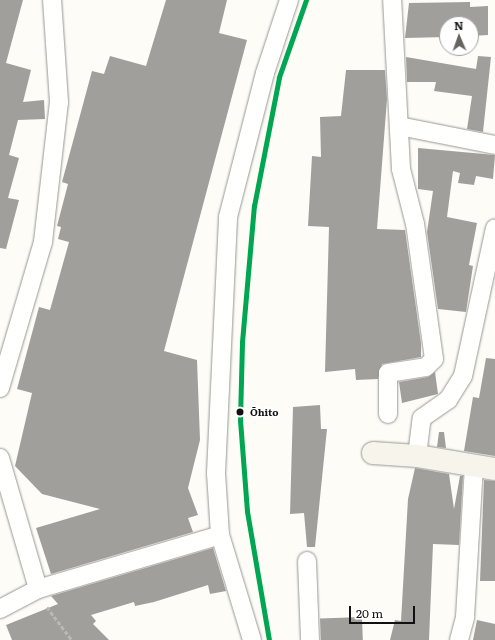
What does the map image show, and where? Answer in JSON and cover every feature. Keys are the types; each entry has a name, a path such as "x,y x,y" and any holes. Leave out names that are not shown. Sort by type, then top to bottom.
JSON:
{"main road":[{"path":"373,453 417,456 495,469"}],"street":[{"path":"0,388 43,242 59,102 52,0"},
{"path":"252,640 220,535 216,473 228,217 265,73 289,0"},
{"path":"388,414 388,373 426,367 434,359 415,224 401,170 392,0"},
{"path":"399,126 495,145 495,141"},
{"path":"417,456 422,418 448,400 463,376 495,228"},
{"path":"0,458 38,589"},
{"path":"459,640 465,617 474,465"},
{"path":"0,609 38,589 220,535"},
{"path":"307,561 310,640"}],"path":[{"path":"38,589 72,640"}],"building":[{"path":"0,0 23,0 6,63 31,70 23,102 44,100 45,119 18,120 9,155 19,158 8,198 19,200 6,249 0,248"},
{"path":"166,0 227,0 219,33 247,40 164,351 197,360 200,440 188,488 198,515 188,518 193,532 51,574 36,528 100,509 42,494 15,466 32,393 17,389 39,307 50,310 69,242 58,239 61,227 57,226 68,184 62,182 92,71 104,74 110,56 146,66"},
{"path":"470,2 470,7 488,6 488,35 479,36 479,16 439,16 439,37 405,38 409,3"},
{"path":"478,56 491,57 483,132 467,129 472,96 434,91 436,82 407,82 406,57 476,69"},
{"path":"346,70 385,70 387,99 377,229 405,230 421,343 421,357 382,364 378,379 356,380 355,369 325,372 329,227 308,226 312,156 321,157 320,117 341,116"},
{"path":"418,148 495,155 493,179 476,176 474,185 458,183 460,173 453,171 447,217 477,223 469,265 473,266 466,312 438,309 427,232 433,191 418,189"},
{"path":"486,358 495,359 495,456 464,451 473,397 479,398"},
{"path":"435,372 438,394 402,403 399,382 428,377"},
{"path":"320,405 321,429 327,429 315,547 307,547 304,513 290,514 293,407"},
{"path":"439,432 444,432 446,448 437,447"},
{"path":"415,468 449,474 454,509 460,476 463,476 459,545 433,544 429,640 390,640 395,620 401,621 408,499"},
{"path":"484,480 495,481 495,581 480,581"},
{"path":"213,548 226,591 210,594 208,585 154,602 135,606 134,602 91,615 96,621 93,624 109,640 12,640 6,625 58,604 51,596"},
{"path":"362,617 363,640 321,640 320,618"},
{"path":"477,620 495,624 495,640 473,640"}],"transit line":[{"path":"269,640 247,511 240,419 242,342 254,206 279,77 306,0"}],"place":[{"name":"Ōhito","path":"240,412"}]}
